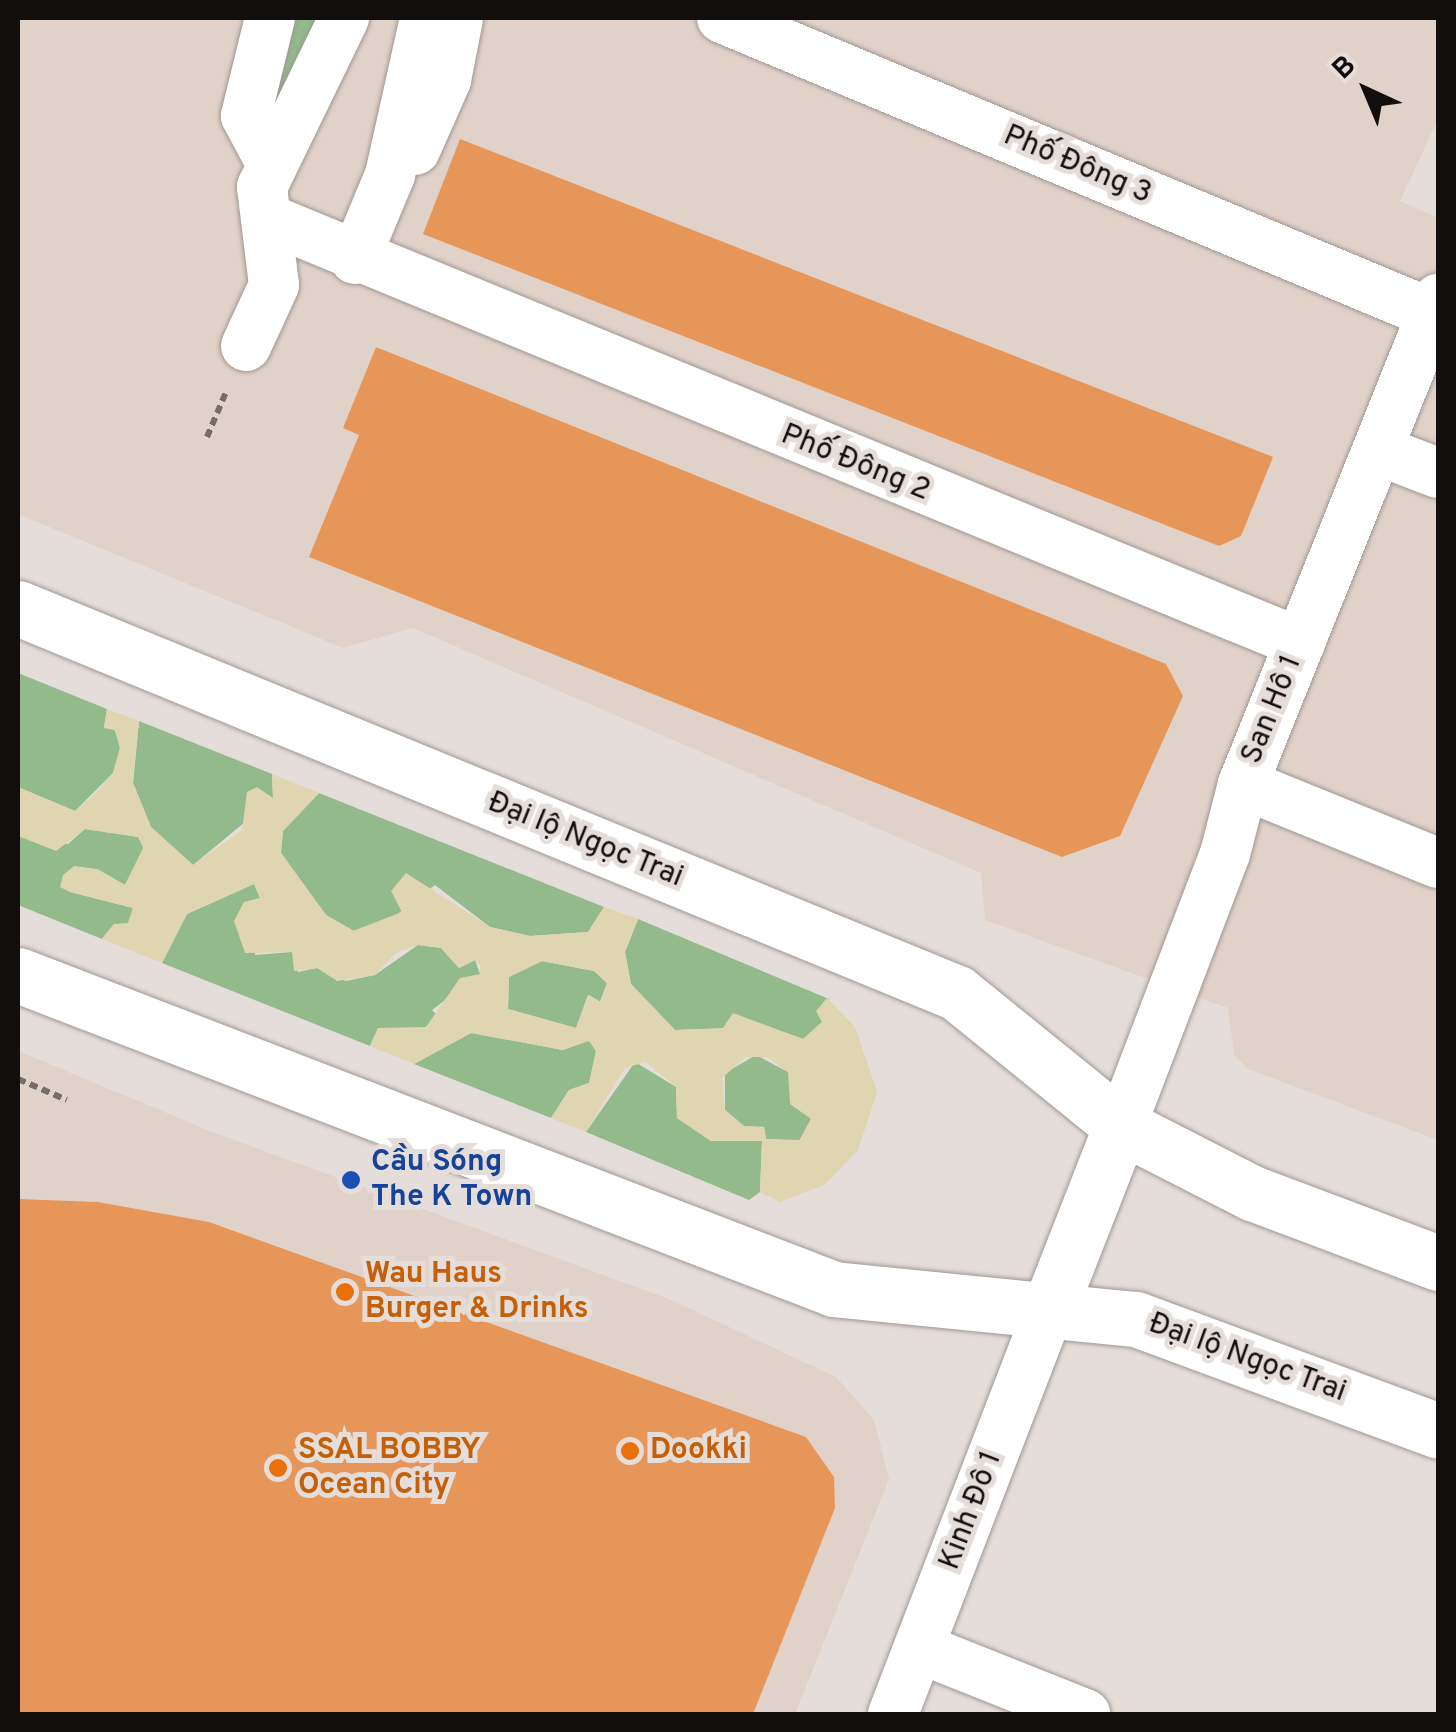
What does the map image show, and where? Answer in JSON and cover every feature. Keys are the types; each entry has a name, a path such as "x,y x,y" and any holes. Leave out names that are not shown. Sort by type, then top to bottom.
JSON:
{"main road":[{"name":"Đại lộ Ngọc Trai","path":"18,608 956,992 1121,1126 1252,1193 1438,1263"},
{"name":"Đại lộ Ngọc Trai","path":"18,975 834,1289 1050,1307 1196,1335 1438,1431"},
{"path":"1050,1307 1121,1126"}],"street":[{"path":"270,18 246,116 272,165"},
{"path":"246,346 274,284 262,186 344,18"},
{"path":"356,259 390,175 424,18"},
{"path":"390,175 421,144 446,80 458,18"},
{"name":"Phố Đông 3","path":"722,18 1435,306"},
{"name":"Phố Đông 2","path":"266,218 411,283 1300,644"},
{"name":"San Hô 1","path":"1121,1126 1225,854 1243,784 1435,306"},
{"path":"1378,450 1438,473"},
{"path":"1243,784 1438,863"},
{"name":"Kinh Đô 1","path":"894,1714 1050,1307"},
{"path":"919,1648 1085,1714"}],"path":[{"path":"18,1079 66,1100"}],"shaded area":[{"path":"18,18 1438,18 1438,119 1400,201 1438,218 1438,1140 1248,1069 1234,1055 1228,1008 985,920 981,873 413,628 343,648 18,514"},
{"path":"18,1051 215,1133 669,1299 836,1377 874,1420 889,1479 795,1714 18,1714"}],"green space":[{"path":"295,18 316,18 317,24 297,92 270,106"},
{"path":"18,673 107,709 104,727 115,730 120,748 113,773 75,811 18,787"},
{"path":"139,721 272,774 273,799 193,865 151,827 133,783"},
{"path":"319,793 604,907 588,932 530,936 490,927 435,885 386,923 354,931 326,915 281,853 283,831"},
{"path":"85,829 138,837 144,848 125,885 97,869 70,892 133,908 128,924 114,924 102,939 18,905 18,836 68,844"},
{"path":"254,884 260,898 255,955 292,952 298,972 317,968 346,981 375,975 418,945 441,948 459,968 475,960 480,974 432,1010 437,1015 425,1028 378,1028 370,1046 162,963 187,914"},
{"path":"638,919 829,999 822,1022 803,1039 768,1027 675,1030 631,984 625,952"},
{"path":"542,961 594,971 607,983 600,1002 588,995 576,1028 508,1009 509,977"},
{"path":"471,1033 563,1050 589,1040 596,1051 589,1083 569,1090 551,1118 414,1064"},
{"path":"756,1055 788,1072 793,1096 811,1119 799,1141 766,1139 764,1127 744,1126 725,1110 725,1073"},
{"path":"635,1062 676,1087 677,1118 711,1141 762,1140 760,1192 749,1200 586,1132"}],"sand":[{"path":"107,709 139,721 133,783 151,827 193,865 242,830 247,792 257,787 273,798 272,774 319,793 283,831 281,853 326,915 353,931 402,912 391,891 406,873 490,927 530,936 588,932 604,907 638,919 625,952 631,984 675,1030 723,1028 733,1013 803,1039 822,1022 816,1011 827,998 855,1027 877,1092 858,1150 824,1185 780,1202 760,1192 762,1141 711,1141 677,1118 676,1087 646,1062 625,1068 586,1132 551,1118 569,1090 589,1083 596,1051 589,1041 563,1050 471,1033 414,1064 370,1046 378,1028 426,1027 460,978 480,974 480,966 475,960 459,968 441,948 418,945 396,953 375,975 337,981 317,968 294,971 292,952 245,953 234,921 244,902 260,898 254,884 187,914 162,963 102,939 114,924 128,923 133,908 70,892 60,887 63,875 74,866 97,869 125,885 143,848 139,837 85,829 56,851 18,836 18,787 75,811 113,773 120,748 115,730 104,728","holes":["542,961 594,971 607,983 601,1002 589,995 576,1028 508,1009 509,977","746,1057 767,1057 788,1072 790,1104 811,1119 800,1140 766,1139 764,1127 744,1126 725,1110 722,1078"]}],"building":[{"path":"460,139 1273,457 1241,536 1219,546 423,234"},
{"path":"376,347 1166,664 1183,696 1120,836 1062,857 309,557 359,435 343,428"},
{"path":"18,1199 98,1202 209,1222 806,1437 834,1477 835,1508 753,1714 18,1714"}],"place":[{"name":"Cầu Sóng The K Town","path":"351,1180"},
{"name":"Wau Haus Burger & Drinks","path":"345,1292"},
{"name":"Dookki","path":"630,1451"},
{"name":"SSAL BOBBY Ocean City","path":"278,1468"}]}
